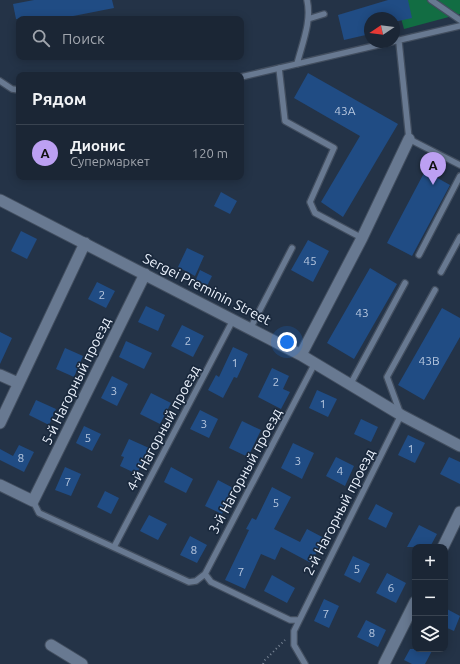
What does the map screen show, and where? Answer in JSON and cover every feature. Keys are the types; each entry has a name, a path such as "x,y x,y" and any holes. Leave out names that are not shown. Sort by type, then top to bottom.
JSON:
{"street":[{"path":"301,355 362,238 409,139"},
{"name":"Sergei Preminin Street","path":"0,200 301,355 401,415 460,446"},
{"path":"0,423 85,243"},
{"name":"5-й Нагорный проезд","path":"33,501 146,274"},
{"path":"0,375 18,383"},
{"path":"0,485 33,501"},
{"path":"444,544 460,512"},
{"path":"384,664 412,608"},
{"path":"51,645 82,664"}],"lane":[{"path":"297,64 308,19 309,9 307,0"},
{"path":"431,0 460,20"},
{"path":"308,19 324,14"},
{"path":"400,42 460,26"},
{"path":"244,76 371,48"},
{"path":"400,48 409,139 460,165"},
{"path":"279,68 285,121 334,148 310,202 315,213 362,238"},
{"path":"0,81 12,89 16,90"},
{"path":"419,255 460,176"},
{"path":"442,272 460,237"},
{"path":"250,329 292,248"},
{"path":"350,385 405,283"},
{"path":"401,415 387,377 435,290"},
{"name":"4-й Нагорный проезд","path":"114,547 233,320"},
{"name":"3-й Нагорный проезд","path":"205,574 315,363"},
{"name":"2-й Нагорный проезд","path":"294,631 298,620 401,415"},
{"path":"33,501 39,513 189,582 201,578 205,574 211,582 290,620 298,620"},
{"path":"294,631 294,645 304,664"}],"path":[{"path":"263,664 265,660 294,631"}],"green space":[{"path":"396,0 460,0 460,14 404,29"}],"building":[{"path":"34,0 112,0 114,8 73,16 16,16 16,19 13,4"},
{"path":"388,0 408,0 412,18 400,21 400,12 364,12 364,35 344,40 338,15"},
{"path":"308,73 398,124 343,217 321,202 360,136 294,98"},
{"path":"425,171 450,185 412,256 387,243"},
{"path":"221,192 237,201 230,214 214,206"},
{"path":"21,231 37,239 27,259 11,251"},
{"path":"308,240 329,251 313,282 291,270"},
{"path":"187,248 204,256 195,276 178,267"},
{"path":"370,268 397,284 354,359 327,343"},
{"path":"200,270 212,276 205,290 194,284"},
{"path":"97,282 115,291 106,308 88,299"},
{"path":"146,306 165,315 158,331 138,322"},
{"path":"442,308 460,318 460,337 424,400 398,385"},
{"path":"182,325 204,336 193,357 171,346"},
{"path":"0,332 12,338 0,364"},
{"path":"126,341 152,353 144,369 119,357"},
{"path":"233,347 248,354 237,378 234,377 223,398 208,390 216,375 219,377"},
{"path":"65,348 83,356 74,377 56,369"},
{"path":"272,368 289,376 283,389 290,392 281,409 258,397"},
{"path":"112,376 128,384 117,406 101,398"},
{"path":"317,390 337,399 328,417 309,408"},
{"path":"151,393 171,403 160,424 140,414"},
{"path":"36,400 56,409 49,425 29,415"},
{"path":"200,410 218,419 209,438 190,429"},
{"path":"361,419 378,427 371,442 354,434"},
{"path":"242,421 261,430 248,457 229,448"},
{"path":"84,426 101,434 92,451 76,443"},
{"path":"408,435 425,443 415,463 398,455"},
{"path":"129,439 149,448 137,474 120,466 124,457 121,456"},
{"path":"293,443 314,453 302,479 281,468"},
{"path":"19,445 34,452 24,472 0,460 0,449 13,456"},
{"path":"336,457 354,466 345,486 326,476"},
{"path":"449,457 460,462 460,484 440,474"},
{"path":"65,467 81,474 71,496 55,490"},
{"path":"171,467 193,479 186,493 164,482"},
{"path":"218,480 235,489 222,514 205,506"},
{"path":"272,487 291,497 274,529 300,542 307,529 324,538 311,563 281,547 275,560 261,554 245,589 225,580 249,530 246,529 252,518 256,520"},
{"path":"105,491 119,498 111,514 97,507"},
{"path":"376,504 393,513 386,528 368,519"},
{"path":"149,515 167,524 158,540 140,531"},
{"path":"419,525 437,534 432,544 412,544 412,547 407,547"},
{"path":"190,536 207,545 197,563 180,555"},
{"path":"353,556 370,564 360,583 344,575"},
{"path":"387,573 406,583 396,603 376,593"},
{"path":"272,575 295,588 287,603 264,591"},
{"path":"324,599 339,606 329,628 314,621"},
{"path":"448,610 460,616 454,631 448,628"},
{"path":"366,620 386,630 378,647 357,637"},
{"path":"410,649 412,649 412,652 431,652 425,664 412,664 404,660"}],"place":[{"name":"Дионис","path":"433,185"}]}
